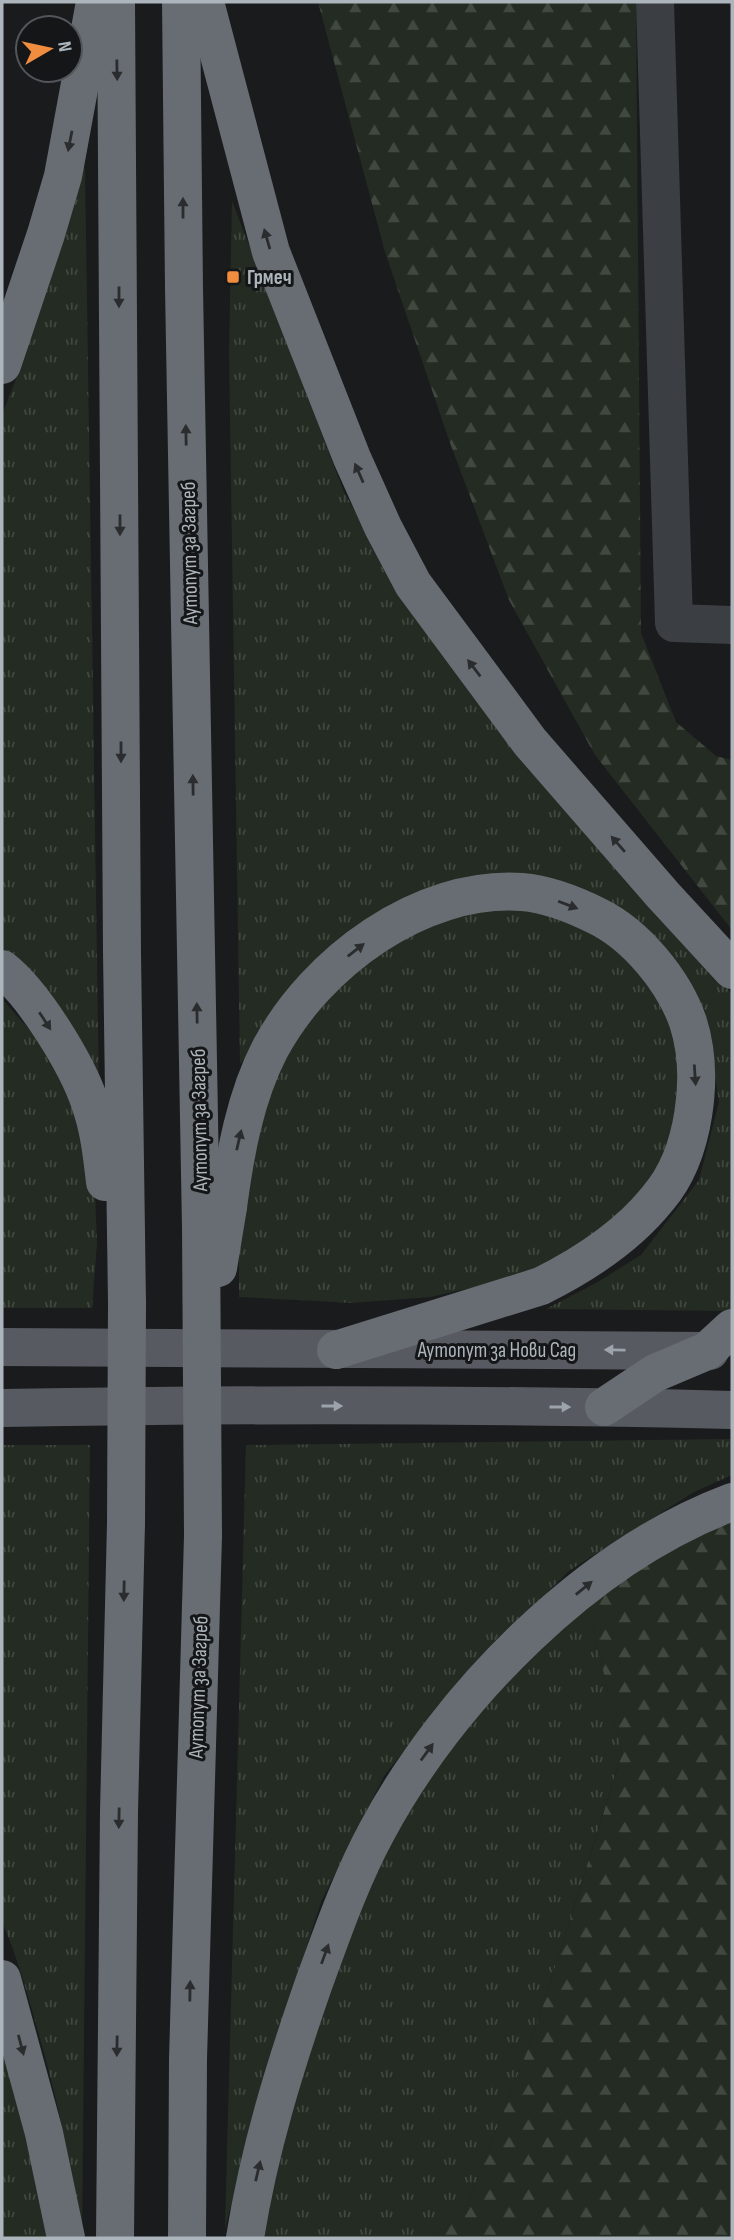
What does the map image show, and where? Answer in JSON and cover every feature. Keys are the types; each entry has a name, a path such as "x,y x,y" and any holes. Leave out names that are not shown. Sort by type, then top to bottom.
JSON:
{"highway":[{"path":"2,365 63,176 95,2"},
{"path":"115,2238 127,1303 122,952 117,2"},
{"name":"Аутопут за Загреб","path":"181,2 184,302 215,1217 201,1381 203,1536 188,2059 187,2238"},
{"path":"205,2 271,252 352,458 383,527 413,583 530,743 732,970"},
{"path":"215,1217 255,1086 270,1049 290,1018 319,982 370,939 398,921 467,897 523,892 560,901 599,917 653,960 671,987 688,1022 696,1084 691,1123 680,1163 660,1197 633,1225 601,1251 571,1271 541,1286 336,1350"},
{"path":"2,969 32,1001 69,1059 90,1102 101,1146 107,1199 127,1303"},
{"path":"604,1407 655,1373 724,1344"},
{"path":"246,2238 260,2161 289,2054 357,1870 404,1786 462,1706 541,1622 621,1559 682,1524 732,1502"},
{"path":"2,1979 44,2133 66,2238"}],"main road":[{"name":"Аутопут за Нови Сад","path":"2,1347 336,1350 724,1344"},
{"path":"2,1408 264,1405 732,1410"}],"street":[{"path":"655,2 674,623 732,625"}],"green space":[{"path":"318,2 636,2 641,633 676,722 716,756 732,760 732,930 595,755 509,600 450,443 385,252"},
{"path":"83,168 99,1094 58,1004 2,948 2,415 19,372"},
{"path":"232,201 344,492 399,587 732,994 732,1311 546,1309 596,1283 641,1255 699,1180 719,1102 705,1011 662,945 507,877 312,981 240,1064 229,352"},
{"path":"485,908 539,909 595,931 639,966 671,1020 681,1083 672,1139 648,1187 594,1236 544,1267 503,1281 430,1297 352,1303 239,1297 239,1191 255,1118 296,1040 343,981 412,933"},
{"path":"2,999 45,1047 78,1110 94,1168 97,1243 92,1308 2,1308"},
{"path":"732,1439 732,1475 694,1492 569,1571 461,1678 384,1776 321,1902 273,2050 225,2228 246,1445"},
{"path":"2,1445 90,1445 82,2238 69,2159 51,2080 21,1974 2,1922"},
{"path":"732,1519 732,2238 430,2238 463,2215 536,2028 622,1754 591,1617 582,1605 644,1564"},
{"path":"582,1605 591,1617 622,1753 536,2028 463,2215 430,2238 258,2238 274,2157 369,1882 437,1760 503,1679"},
{"path":"2,2039 22,2112 49,2238 2,2238"}],"place":[{"name":"Грмеч","path":"233,277"}]}
